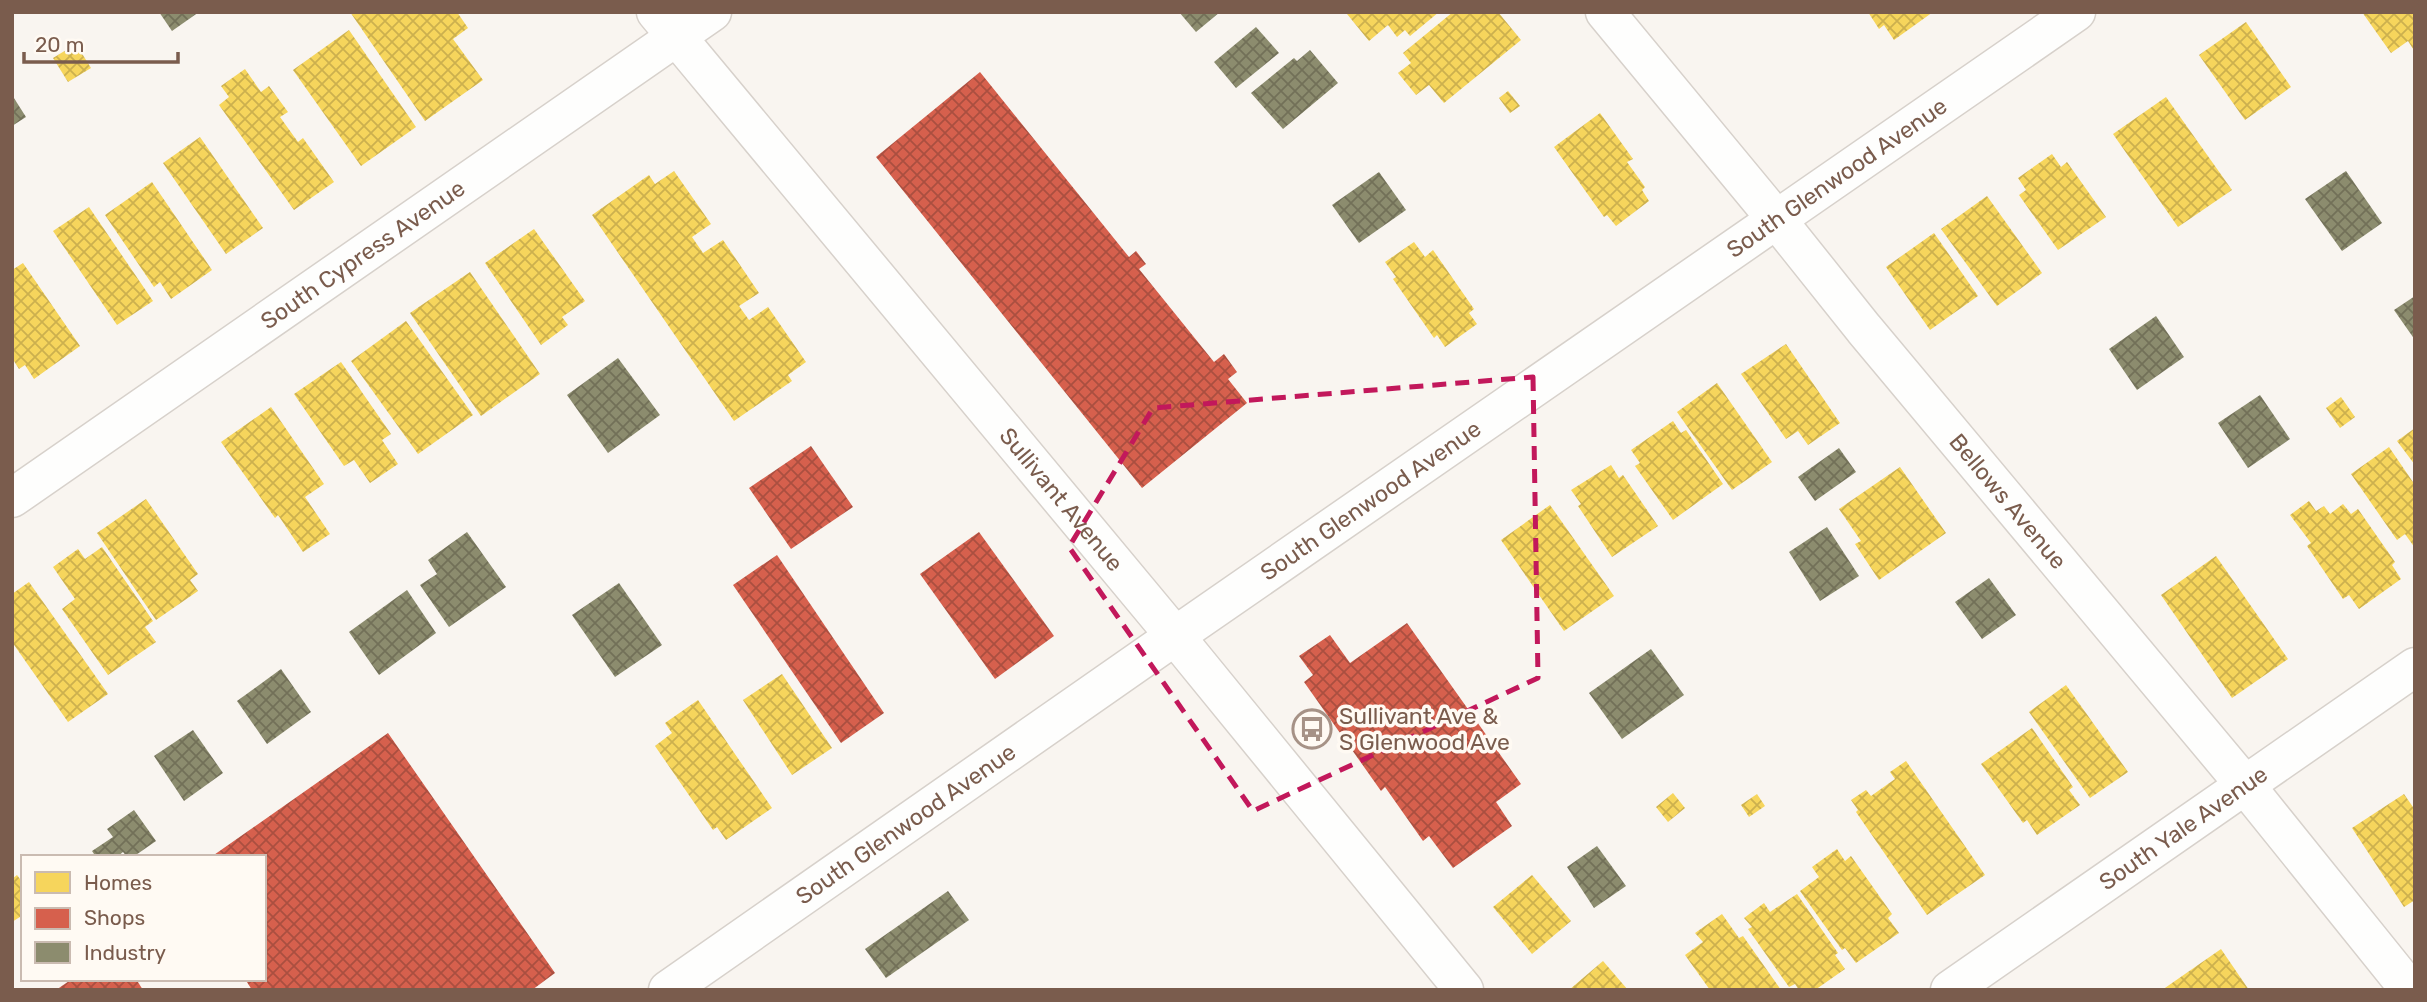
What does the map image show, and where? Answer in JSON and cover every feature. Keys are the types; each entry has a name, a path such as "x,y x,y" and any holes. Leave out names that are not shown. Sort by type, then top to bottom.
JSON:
{"street":[{"name":"South Cypress Avenue","path":"12,498 666,24 712,12"},
{"name":"Bellows Avenue","path":"1605,12 1864,329 2245,785 2410,990"},
{"name":"South Glenwood Avenue","path":"668,990 2076,12"},
{"name":"Sullivant Avenue","path":"666,24 1175,636 1464,990"},
{"name":"South Yale Avenue","path":"1950,990 2415,667"}],"highlighted area":[{"path":"1533,377 1538,678 1253,811 1069,547 1153,408"}],"building: Homes":[{"path":"350,12 457,12 468,28 453,39 483,80 425,121"},
{"path":"1439,12 1410,36 1405,30 1397,37 1388,25 1369,41 1347,14"},
{"path":"1453,12 1498,12 1521,40 1444,103 1429,85 1416,95 1398,73 1411,63 1403,53"},
{"path":"1868,12 1933,12 1894,40 1884,25 1879,29"},
{"path":"2362,12 2415,12 2415,52 2408,41 2391,53"},
{"path":"2246,22 2291,87 2245,120 2199,55"},
{"path":"349,30 416,127 361,166 293,70"},
{"path":"76,44 91,68 68,82 53,58"},
{"path":"245,69 261,92 269,86 288,112 280,117 298,142 303,138 334,182 294,210 219,105 229,97 221,86"},
{"path":"1508,91 1520,106 1510,113 1499,98"},
{"path":"2166,97 2232,190 2178,227 2113,134"},
{"path":"1600,113 1633,159 1627,162 1645,187 1642,190 1649,201 1616,226 1607,215 1604,217 1554,147"},
{"path":"200,137 263,228 226,254 163,163"},
{"path":"2052,154 2061,167 2067,162 2106,217 2058,250 2019,195 2026,190 2018,178"},
{"path":"674,171 711,224 692,237 703,253 723,240 759,293 739,306 749,320 768,307 806,362 788,375 792,381 734,421 592,215 649,175 655,184"},
{"path":"152,182 212,270 171,299 160,282 154,287 105,215"},
{"path":"1987,196 2042,273 1997,306 1941,229"},
{"path":"89,207 153,301 117,325 53,231"},
{"path":"534,229 585,301 562,317 568,325 541,345 485,263"},
{"path":"1934,233 1978,296 1930,330 1886,267"},
{"path":"1414,242 1425,257 1433,250 1474,309 1469,313 1477,324 1445,347 1437,335 1434,338 1393,279 1396,277 1385,262"},
{"path":"23,263 80,346 34,379 25,365 19,369 12,358 12,270"},
{"path":"470,272 540,374 481,416 410,313"},
{"path":"406,321 473,415 418,454 351,361"},
{"path":"1786,344 1840,423 1808,445 1798,431 1786,439 1741,374"},
{"path":"341,362 391,434 382,440 398,464 370,483 354,460 344,466 294,394"},
{"path":"1717,383 1772,462 1732,490 1677,412"},
{"path":"2341,397 2355,417 2340,428 2326,408"},
{"path":"271,407 324,484 305,497 330,534 303,552 278,515 275,518 221,442"},
{"path":"1673,421 1681,433 1686,430 1723,484 1673,520 1635,466 1640,463 1631,450"},
{"path":"2415,428 2415,465 2397,441"},
{"path":"2389,447 2415,485 2415,548 2405,534 2397,540 2351,474"},
{"path":"1611,465 1619,478 1623,475 1658,526 1612,557 1578,506 1581,504 1571,490"},
{"path":"1900,467 1946,533 1879,580 1855,544 1861,541 1839,509"},
{"path":"146,499 198,574 190,580 198,591 156,620 97,533"},
{"path":"2309,501 2316,511 2324,506 2330,514 2343,504 2351,514 2358,509 2395,562 2392,565 2401,579 2359,609 2349,595 2343,599 2307,546 2311,543 2290,515"},
{"path":"1550,505 1614,596 1564,631 1501,540"},
{"path":"102,547 153,621 145,627 156,642 108,675 62,609 75,599 53,567 78,549 85,559"},
{"path":"2216,556 2288,659 2232,698 2161,595"},
{"path":"29,582 108,694 68,722 12,642 12,594"},
{"path":"782,674 832,748 792,775 743,700"},
{"path":"2066,685 2128,772 2090,798 2029,712"},
{"path":"698,700 772,808 726,840 717,827 713,830 655,746 672,733 665,723"},
{"path":"2032,728 2073,787 2069,790 2080,805 2037,835 2027,820 2023,823 1981,764"},
{"path":"1906,761 1985,875 1927,915 1856,812 1858,810 1851,800 1866,790 1871,796 1895,779 1890,772"},
{"path":"1673,793 1685,808 1668,822 1656,807"},
{"path":"1757,794 1765,806 1749,817 1741,805"},
{"path":"2404,794 2415,810 2415,900 2404,907 2352,828"},
{"path":"1837,849 1845,861 1851,856 1892,914 1888,918 1899,933 1856,963 1845,948 1842,950 1800,891 1819,877 1812,867"},
{"path":"17,875 21,880 21,916 12,922 12,879"},
{"path":"1532,875 1571,921 1532,954 1493,907"},
{"path":"1797,894 1838,953 1835,955 1845,969 1815,990 1799,990 1795,984 1789,987 1748,929 1752,927 1744,918 1764,903 1770,912"},
{"path":"1722,914 1739,938 1743,936 1781,990 1710,990 1685,955 1703,942 1695,933"},
{"path":"2221,949 2249,990 2162,990"},
{"path":"1603,961 1628,990 1569,990"}],"building: Shops":[{"path":"980,72 1129,257 1136,251 1146,264 1139,269 1214,362 1224,354 1237,372 1228,379 1247,403 1142,488 876,157"},
{"path":"811,446 853,507 791,549 749,488"},
{"path":"979,532 1054,636 995,679 920,574"},
{"path":"777,555 884,713 841,743 733,585"},
{"path":"1407,623 1521,784 1496,802 1512,826 1453,868 1429,836 1423,841 1385,787 1381,791 1304,682 1313,675 1299,656 1330,635 1350,663"},
{"path":"388,733 555,973 532,990 252,990 246,981 266,981 266,855 214,855"},
{"path":"69,981 137,981 143,990 56,990"}],"building: Industry":[{"path":"159,12 199,12 172,31"},
{"path":"1179,12 1220,12 1196,32"},
{"path":"1256,27 1279,53 1236,88 1214,62"},
{"path":"1310,50 1338,83 1283,129 1251,93 1294,58 1297,61"},
{"path":"12,95 26,117 12,126"},
{"path":"2346,171 2382,223 2342,251 2305,199"},
{"path":"1379,172 1406,210 1359,243 1332,205"},
{"path":"2415,296 2415,340 2394,310"},
{"path":"2156,316 2184,357 2137,390 2109,349"},
{"path":"618,358 660,415 608,453 567,395"},
{"path":"2260,395 2290,439 2248,468 2218,423"},
{"path":"1839,448 1856,472 1815,501 1798,477"},
{"path":"1827,527 1859,576 1820,601 1789,552"},
{"path":"467,532 506,587 449,627 420,585 437,574 428,560"},
{"path":"1989,578 2016,615 1982,639 1955,602"},
{"path":"619,583 662,645 615,677 572,615"},
{"path":"407,590 436,633 379,675 349,632"},
{"path":"1651,649 1684,695 1622,739 1589,693"},
{"path":"281,669 311,712 267,744 237,701"},
{"path":"193,730 223,773 184,801 154,756"},
{"path":"134,810 156,841 136,855 125,855 123,852 119,855 95,855 92,851 113,837 107,829"},
{"path":"1597,846 1626,886 1594,908 1567,867"},
{"path":"948,891 969,920 886,978 865,949"}],"place":[{"name":"Sullivant Ave & S Glenwood Ave","path":"1312,729"}]}
